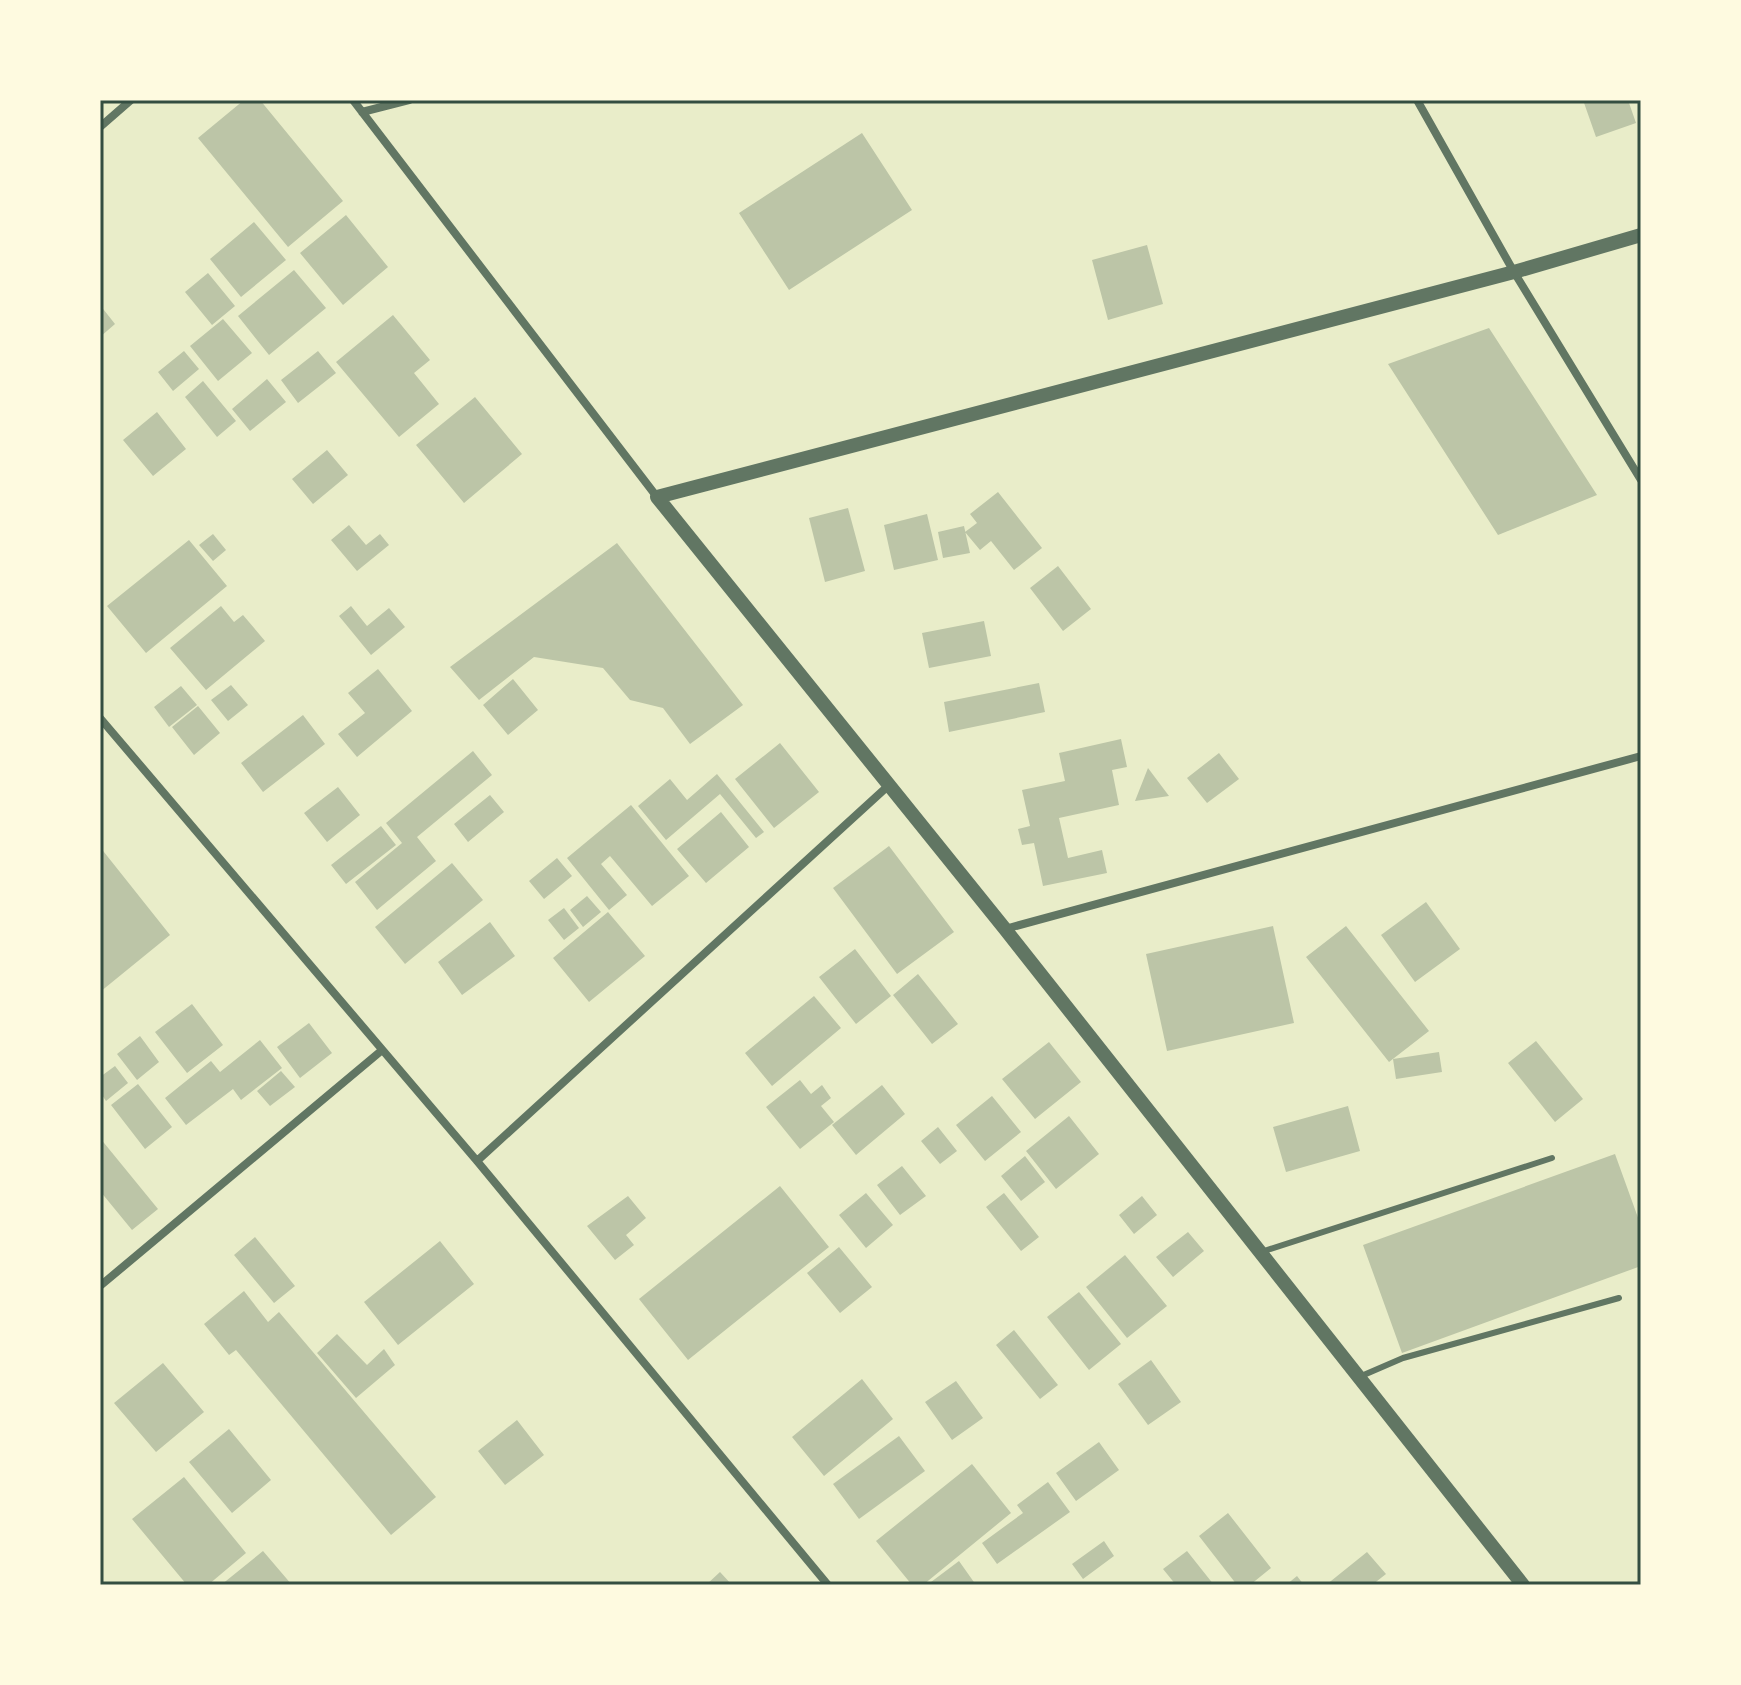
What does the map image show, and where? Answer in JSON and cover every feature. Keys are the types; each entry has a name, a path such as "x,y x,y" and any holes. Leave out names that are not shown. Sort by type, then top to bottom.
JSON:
{"street":[{"path":"100,127 131,100"},
{"path":"353,100 657,497 1005,929 1523,1585"},
{"path":"362,112 409,100"},
{"path":"1417,100 1514,272 1641,480"},
{"path":"657,497 1514,272 1641,235"},
{"path":"100,718 477,1161 828,1585"},
{"path":"1005,929 1641,756"},
{"path":"477,1161 888,786"},
{"path":"100,1286 381,1051"}],"lane":[{"path":"1261,1252 1552,1158"},
{"path":"1359,1377 1403,1358 1619,1298"}],"building":[{"path":"244,100 260,100 343,201 288,247 198,138"},
{"path":"1583,100 1628,100 1636,123 1596,137"},
{"path":"862,133 912,210 789,290 739,213"},
{"path":"346,215 388,267 343,305 300,253"},
{"path":"254,222 286,260 241,297 210,259"},
{"path":"1147,245 1163,304 1108,320 1092,260"},
{"path":"294,270 326,308 269,355 238,316"},
{"path":"208,273 235,306 212,325 185,292"},
{"path":"100,305 115,324 100,337"},
{"path":"393,315 430,360 414,373 439,404 399,437 336,362"},
{"path":"223,319 252,353 218,381 190,346"},
{"path":"1489,328 1597,495 1498,535 1388,364"},
{"path":"184,351 199,369 173,391 158,372"},
{"path":"318,351 336,373 298,403 281,380"},
{"path":"267,379 286,402 250,431 232,409"},
{"path":"203,381 236,421 217,437 185,397"},
{"path":"475,397 522,454 464,503 416,445"},
{"path":"157,412 186,449 153,476 123,440"},
{"path":"327,450 348,475 313,504 292,479"},
{"path":"998,492 1042,548 1014,570 991,541 980,550 965,532 977,523 970,514"},
{"path":"848,508 865,571 825,582 809,518"},
{"path":"927,514 938,560 894,570 884,525"},
{"path":"349,525 366,545 380,534 389,545 357,571 331,540"},
{"path":"964,526 970,553 943,558 938,532"},
{"path":"213,534 226,550 213,561 199,545"},
{"path":"189,540 227,586 146,653 107,606"},
{"path":"617,543 743,705 690,744 663,708 630,700 603,668 534,657 479,700 450,667"},
{"path":"1058,566 1091,609 1063,631 1030,588"},
{"path":"221,606 234,622 243,615 265,641 206,690 170,648"},
{"path":"351,606 367,626 389,608 405,627 371,655 339,616"},
{"path":"984,621 991,656 929,668 922,633"},
{"path":"378,669 412,711 357,757 338,734 365,713 348,693"},
{"path":"513,679 538,710 508,735 483,705"},
{"path":"1039,683 1045,712 949,732 944,702"},
{"path":"231,685 248,705 228,721 211,700"},
{"path":"181,686 197,705 169,727 154,707"},
{"path":"198,706 220,733 194,755 172,727"},
{"path":"303,715 325,744 263,792 241,763"},
{"path":"1121,739 1127,767 1112,770 1119,805 1059,818 1068,858 1102,850 1107,873 1043,886 1034,843 1022,845 1018,829 1030,826 1022,790 1065,781 1059,753"},
{"path":"780,743 819,792 774,828 735,779"},
{"path":"473,751 492,775 417,837 436,861 377,910 355,882 402,843 386,823"},
{"path":"1219,753 1239,779 1207,803 1187,778"},
{"path":"1148,768 1169,796 1135,801"},
{"path":"717,774 764,832 756,838 720,794 666,840 638,806 670,779 687,800"},
{"path":"338,787 360,815 327,842 304,813"},
{"path":"490,795 504,812 468,842 454,824"},
{"path":"631,805 689,876 652,906 610,856 601,864 627,895 609,910 567,858"},
{"path":"721,812 749,847 706,883 677,849"},
{"path":"381,826 396,845 346,884 331,865"},
{"path":"889,846 954,932 897,974 833,888"},
{"path":"100,847 170,935 100,992"},
{"path":"557,858 572,876 544,899 529,881"},
{"path":"452,863 483,900 405,964 375,927"},
{"path":"587,896 601,912 583,927 570,910"},
{"path":"1426,902 1460,949 1415,982 1381,935"},
{"path":"564,908 579,928 564,940 548,920"},
{"path":"608,912 645,956 589,1002 553,958"},
{"path":"490,922 515,956 462,995 438,962"},
{"path":"1273,926 1294,1023 1167,1051 1146,954"},
{"path":"1346,926 1429,1031 1389,1062 1306,957"},
{"path":"855,949 891,996 856,1024 819,977"},
{"path":"918,974 958,1024 932,1044 893,995"},
{"path":"814,996 841,1028 772,1086 745,1053"},
{"path":"192,1004 223,1045 187,1073 155,1032"},
{"path":"309,1023 332,1053 300,1078 277,1047"},
{"path":"140,1036 159,1062 137,1080 117,1054"},
{"path":"260,1040 282,1068 241,1100 233,1089 186,1125 165,1098 211,1061 220,1072"},
{"path":"1536,1041 1583,1099 1555,1122 1508,1063"},
{"path":"1049,1042 1081,1082 1035,1119 1002,1079"},
{"path":"1439,1052 1442,1072 1396,1079 1393,1059"},
{"path":"115,1066 128,1083 106,1101 100,1092 100,1077"},
{"path":"281,1071 295,1087 270,1106 257,1091"},
{"path":"800,1080 811,1094 822,1085 831,1098 821,1106 834,1122 800,1149 766,1107"},
{"path":"138,1084 172,1127 145,1149 111,1105"},
{"path":"882,1085 905,1114 856,1155 832,1125"},
{"path":"992,1096 1021,1132 985,1161 956,1125"},
{"path":"1348,1106 1360,1151 1286,1172 1273,1127"},
{"path":"1069,1116 1099,1154 1056,1189 1026,1151"},
{"path":"938,1127 957,1151 940,1164 921,1141"},
{"path":"100,1138 158,1209 132,1230 100,1191"},
{"path":"1615,1154 1641,1226 1641,1266 1402,1353 1363,1245"},
{"path":"1025,1156 1045,1182 1021,1201 1001,1176"},
{"path":"902,1166 926,1196 900,1215 877,1185"},
{"path":"780,1186 829,1247 688,1360 639,1299"},
{"path":"866,1193 893,1225 866,1248 839,1215"},
{"path":"1004,1193 1039,1237 1021,1251 986,1207"},
{"path":"628,1196 646,1218 626,1235 634,1245 615,1260 587,1226"},
{"path":"1142,1196 1157,1215 1134,1234 1119,1215"},
{"path":"1188,1232 1204,1251 1173,1277 1156,1257"},
{"path":"255,1237 295,1286 274,1303 234,1255"},
{"path":"440,1241 474,1284 398,1345 364,1302"},
{"path":"839,1247 872,1287 840,1313 807,1273"},
{"path":"1125,1255 1167,1306 1127,1338 1086,1287"},
{"path":"244,1291 268,1322 279,1312 436,1497 391,1535 236,1350 229,1355 204,1324"},
{"path":"1079,1292 1121,1344 1089,1370 1047,1317"},
{"path":"1014,1330 1058,1385 1040,1399 996,1345"},
{"path":"337,1334 367,1365 384,1349 395,1365 356,1398 317,1353"},
{"path":"1151,1360 1181,1402 1148,1425 1118,1384"},
{"path":"163,1363 204,1412 156,1452 114,1403"},
{"path":"862,1379 893,1419 824,1476 792,1437"},
{"path":"956,1381 983,1418 952,1440 925,1402"},
{"path":"517,1420 544,1455 505,1485 478,1451"},
{"path":"229,1429 271,1480 232,1513 189,1462"},
{"path":"899,1436 925,1471 859,1519 833,1484"},
{"path":"1099,1442 1119,1470 1076,1501 1056,1473"},
{"path":"972,1464 1011,1513 923,1585 912,1585 876,1541"},
{"path":"184,1477 246,1553 208,1585 187,1585 132,1519"},
{"path":"1048,1482 1070,1512 997,1564 982,1543 1023,1513 1017,1505"},
{"path":"1228,1513 1271,1568 1250,1585 1237,1585 1199,1536"},
{"path":"1104,1541 1114,1556 1083,1579 1072,1564"},
{"path":"263,1551 292,1585 221,1585"},
{"path":"1187,1551 1214,1585 1176,1585 1163,1569"},
{"path":"1367,1552 1386,1574 1372,1585 1326,1585"},
{"path":"959,1561 976,1585 927,1585"},
{"path":"720,1572 732,1585 706,1585"},
{"path":"1297,1576 1304,1585 1286,1585"}]}
